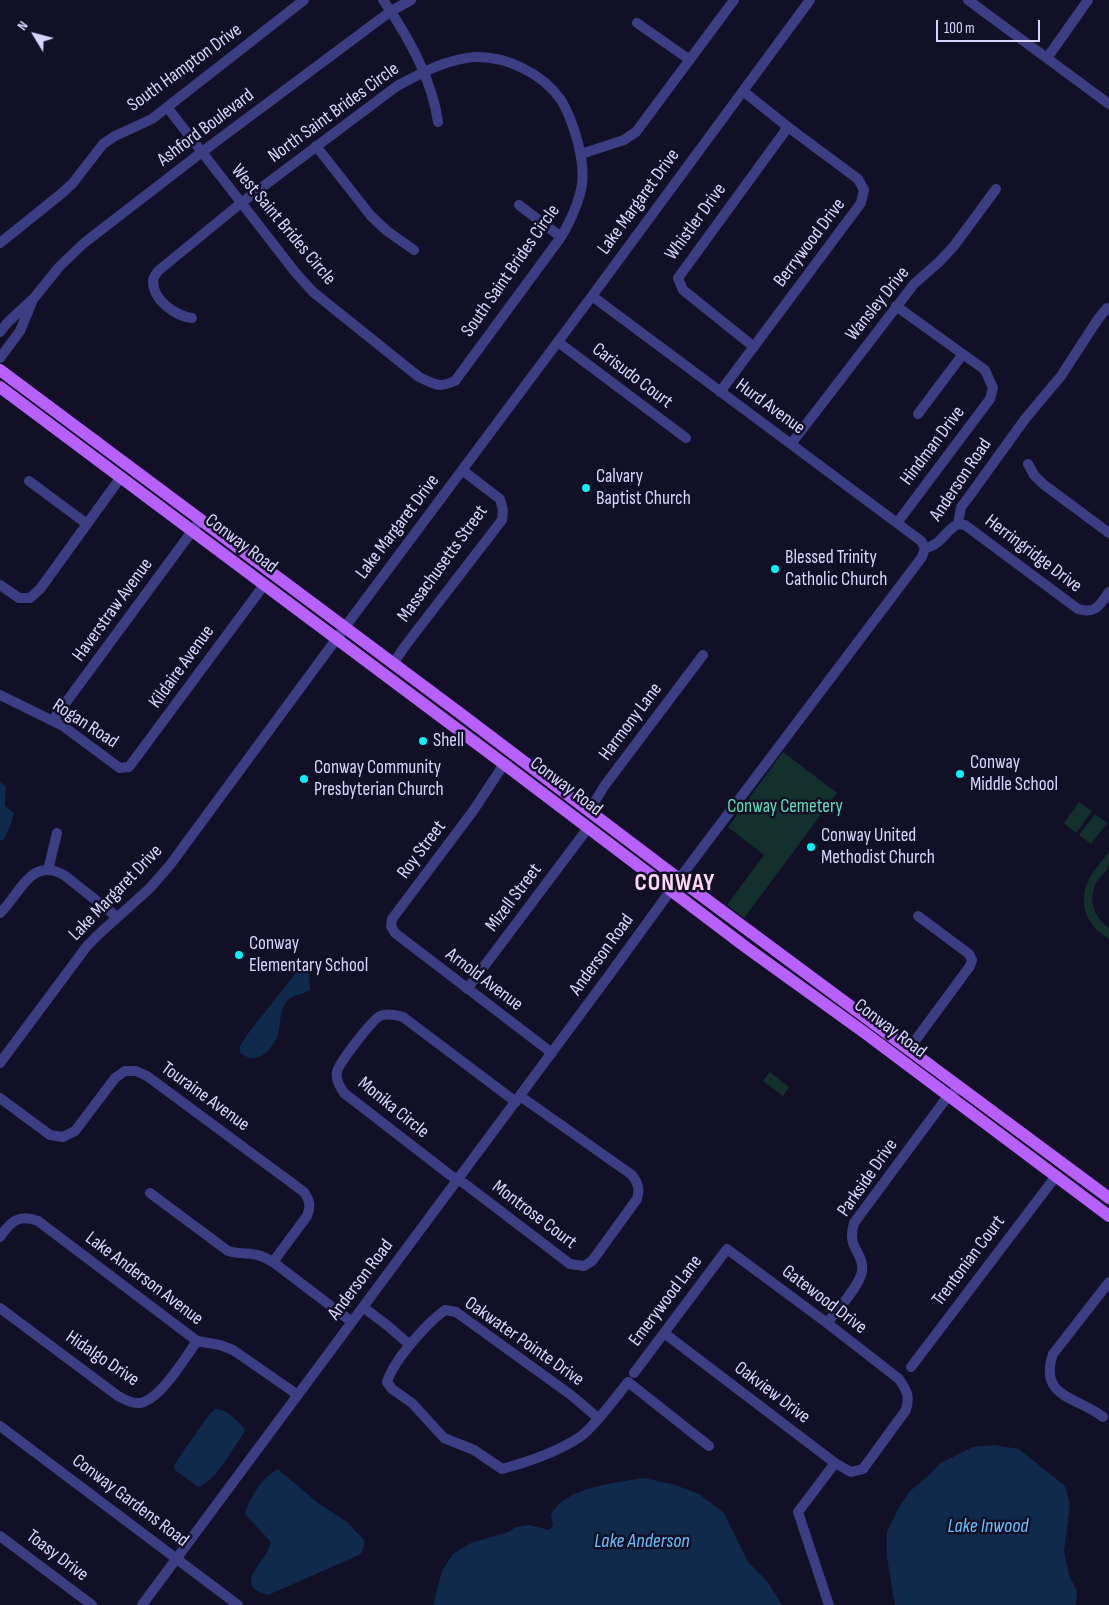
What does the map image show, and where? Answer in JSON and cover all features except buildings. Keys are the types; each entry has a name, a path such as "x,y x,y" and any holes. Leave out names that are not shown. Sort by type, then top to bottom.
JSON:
{"main road":[{"name":"Conway Road","path":"0,370 345,627 678,879 1109,1198"},
{"name":"Conway Road","path":"0,387 670,890 1109,1216"},
{"path":"555,802 589,811"},
{"path":"864,1033 897,1049 910,1049"},
{"path":"1006,1139 1036,1153 1048,1153"},
{"path":"1056,1176 1069,1178 1096,1189"}],"street":[{"name":"South Hampton Drive","path":"0,243 67,189 103,144 152,119 304,0"},
{"path":"383,0 391,11 424,72 436,106 438,122"},
{"name":"Ashford Boulevard","path":"0,332 34,298 59,267 84,243 391,11 411,0"},
{"path":"580,154 624,140 636,132 734,0"},
{"name":"Lake Margaret Drive","path":"0,1063 87,946 150,888 170,865 336,638 558,342 810,0"},
{"path":"968,0 1109,104"},
{"path":"1047,58 1088,0"},
{"path":"637,23 690,60"},
{"name":"North Saint Brides Circle","path":"192,318 179,315 157,298 153,279 158,270 316,146 397,86 424,72 452,61 475,57 514,64 530,72 546,84 560,99 575,132 580,154"},
{"name":"Berrywood Drive","path":"720,392 861,204 864,190 858,178 742,91"},
{"name":"West Saint Brides Circle","path":"167,107 295,272 313,292 419,377 443,386 455,381 460,374"},
{"name":"Whistler Drive","path":"754,347 683,290 678,278 788,127"},
{"path":"316,146 371,216 387,231 414,250"},
{"name":"South Saint Brides Circle","path":"460,374 561,237 572,218 582,182 580,154"},
{"name":"Wansley Drive","path":"791,444 896,306 914,284 954,246 996,189"},
{"path":"519,205 561,237"},
{"name":"Hurd Avenue","path":"592,296 896,523 921,542 925,548"},
{"name":"Ashford Boulevard","path":"0,358 20,331 34,298"},
{"path":"896,306 963,354 918,414"},
{"name":"Anderson Road","path":"142,1605 552,1053 678,879 922,557 925,548 933,547 952,527 958,524 961,507 1025,419 1061,376 1098,319 1108,308"},
{"name":"Carisudo Court","path":"558,342 686,438"},
{"name":"Hindman Drive","path":"896,523 990,399 993,388 985,370 963,354"},
{"path":"1028,464 1043,484 1109,533"},
{"name":"Massachusetts Street","path":"394,664 405,646 502,520 503,510 500,499 462,470"},
{"path":"0,585 19,598 30,598 40,590 121,478"},
{"path":"29,481 87,524"},
{"name":"Haverstraw Avenue","path":"53,720 201,519"},
{"name":"Herringridge Drive","path":"958,524 966,525 1078,609 1088,612 1094,610 1109,592"},
{"name":"Kildaire Avenue","path":"125,768 133,763 264,585"},
{"name":"Harmony Lane","path":"589,811 605,785 703,655"},
{"name":"Rogan Road","path":"0,695 53,720 116,766 125,768"},
{"name":"Roy Street","path":"395,933 391,926 392,919 473,811 504,764"},
{"name":"Mizell Street","path":"467,990 588,828"},
{"path":"48,870 57,833"},
{"path":"0,913 28,878 36,872 48,870 57,871 64,875 117,917"},
{"path":"910,1049 970,966 972,960 969,954 918,916"},
{"name":"Arnold Avenue","path":"395,933 467,990 552,1053"},
{"path":"792,981 805,972"},
{"name":"Monika Circle","path":"458,1180 344,1094 339,1085 336,1072 340,1062 370,1024 379,1016 390,1014 403,1017 518,1099"},
{"name":"Touraine Avenue","path":"0,1098 50,1135 63,1137 75,1131 115,1078 125,1071 136,1070 147,1076 304,1192 309,1199 310,1208 307,1216 273,1262"},
{"name":"Parkside Drive","path":"828,1323 857,1284 862,1272 860,1258 852,1243 851,1233 854,1223 945,1100 960,1087"},
{"name":"Montrose Court","path":"458,1180 570,1264 584,1266 592,1261 637,1199 638,1183 632,1175 518,1099"},
{"name":"Trentonian Court","path":"910,1367 1056,1176"},
{"path":"150,1193 228,1251 253,1253 273,1262 352,1322"},
{"name":"Lake Anderson Avenue","path":"0,1237 6,1228 20,1218 29,1218 38,1222 197,1341 220,1345 233,1350 298,1395"},
{"name":"Gatewood Drive","path":"727,1250 828,1323 899,1380 907,1391 909,1401 906,1410 863,1469"},
{"name":"Emerywood Lane","path":"410,1346 389,1375 387,1382 392,1389 412,1403 444,1438 474,1450 502,1469 519,1464 556,1449 581,1436 631,1378 727,1250"},
{"path":"1103,1417 1095,1410 1061,1394 1054,1385 1049,1367 1053,1354 1108,1285"},
{"path":"363,1307 410,1346"},
{"name":"Hidalgo Drive","path":"0,1308 118,1396 128,1401 139,1403 153,1397 161,1390 197,1341"},
{"name":"Oakwater Pointe Drive","path":"410,1346 435,1317 445,1310 456,1312 571,1395 598,1418"},
{"name":"Oakview Drive","path":"664,1333 835,1463 851,1472 863,1469"},
{"path":"631,1378 709,1446"},
{"name":"Conway Gardens Road","path":"0,1426 238,1605"},
{"path":"829,1605 798,1512 835,1463"},
{"name":"Toasy Drive","path":"0,1536 92,1605"}],"green space":[{"name":"Conway Cemetery","path":"783,752 837,793 744,918 727,905 764,855 728,827"},
{"path":"1079,802 1092,811 1076,833 1064,823"},
{"path":"1095,814 1107,823 1091,844 1079,835"},
{"path":"1109,852 1109,864 1095,886 1092,900 1099,918 1109,928 1109,938 1101,934 1090,921 1086,914 1084,898 1088,881"},
{"path":"770,1072 789,1087 783,1096 763,1081"}],"water":[{"path":"0,782 6,786 5,806 14,813 3,841 0,840"},
{"path":"302,965 309,968 310,990 292,997 286,1002 281,1014 278,1035 272,1046 262,1056 258,1057 249,1058 240,1053 240,1046 247,1035"},
{"path":"215,1409 223,1410 231,1415 245,1431 217,1472 204,1485 198,1487 175,1470 174,1465 208,1416"},
{"name":"Lake Inwood","path":"994,1445 1019,1449 1065,1486 1070,1505 1064,1551 1069,1575 1077,1591 1076,1605 895,1605 887,1558 887,1532 897,1511 909,1492 939,1464 973,1447"},
{"path":"278,1469 318,1503 347,1522 365,1541 362,1552 359,1555 268,1595 257,1591 252,1585 251,1579 271,1542 245,1514 257,1488"},
{"name":"Lake Anderson","path":"644,1478 675,1485 699,1494 724,1513 748,1562 767,1581 782,1605 433,1605 442,1571 453,1554 471,1543 508,1532 516,1527 529,1525 549,1530 553,1526 551,1514 569,1497 593,1487"}],"place":[{"name":"Calvary Baptist Church","path":"586,488"},
{"name":"Blessed Trinity Catholic Church","path":"775,569"},
{"name":"Shell","path":"423,741"},
{"name":"Conway Middle School","path":"960,774"},
{"name":"Conway Community Presbyterian Church","path":"304,779"},
{"name":"Conway United Methodist Church","path":"811,847"},
{"name":"Conway Elementary School","path":"239,955"}],"district":[{"name":"CONWAY","path":"675,884"}]}
